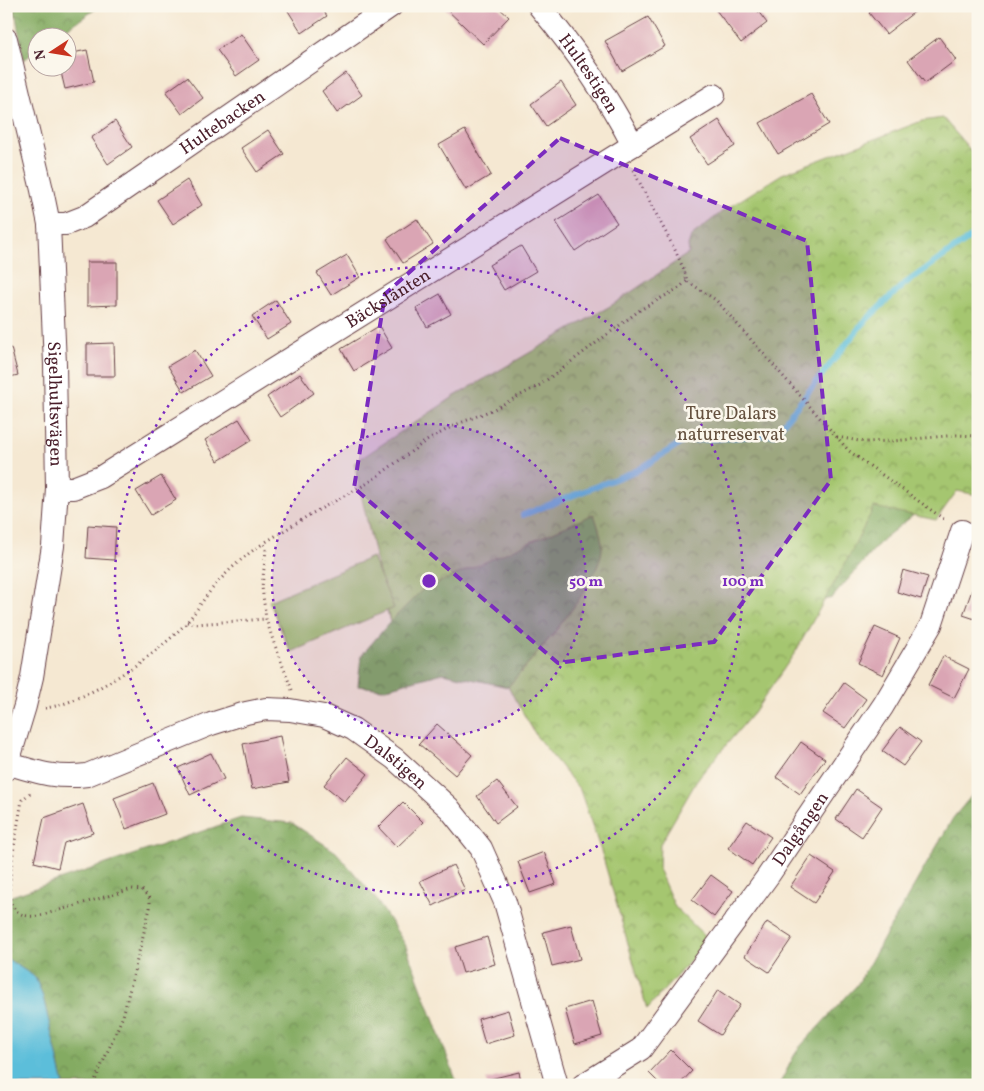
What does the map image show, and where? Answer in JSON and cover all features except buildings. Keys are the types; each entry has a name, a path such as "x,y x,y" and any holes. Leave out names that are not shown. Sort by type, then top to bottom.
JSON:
{"street":[{"name":"Hultebacken","path":"49,224 66,224 84,217 391,6"},
{"name":"Hultestigen","path":"539,6 568,41 617,115 628,148"},
{"name":"Sigelhultsvägen","path":"6,39 49,224 55,364 57,488 53,546 32,677 7,765"},
{"name":"Bäckslänten","path":"57,488 73,488 101,477 714,95"},
{"name":"Dalgången","path":"583,1085 641,1049 768,876 883,706 931,625 962,532"},
{"name":"Dalstigen","path":"7,765 46,775 68,777 87,775 211,724 266,709 290,710 324,716 353,729 395,759 449,808 481,848 505,902 557,1085"}],"path":[{"path":"628,148 684,270 687,281 716,300 849,451 962,532"},
{"path":"25,706 51,708 88,694 155,652 187,622 230,569 248,554 311,514 368,483 430,439 452,426 494,409 540,385 640,310 679,288 687,281"},
{"path":"836,436 865,442 893,442 957,435 978,436"},
{"path":"264,543 266,550 262,587 266,619 292,686 294,697"},
{"path":"187,622 195,624 266,619"},
{"path":"46,775 39,792 31,792 22,800 9,894 11,904 16,911 26,917 39,916 132,889 142,890 150,899 150,908 123,1016 93,1085"}],"highlighted area":[{"path":"560,138 807,241 831,480 714,642 558,663 354,488 385,294"}],"green space":[{"path":"14,6 100,6 68,28 28,28 28,57 24,60"},
{"name":"Ture Dalars naturreservat","path":"943,118 978,159 978,495 957,491 936,520 874,507 847,560 796,651 755,711 699,777 660,844 659,871 675,907 709,940 647,1009 602,854 580,790 537,737 508,687 549,639 580,598 592,578 600,559 602,544 594,514 422,590 390,622 354,463 455,396 612,305 689,253 688,245 691,236 723,211 782,174 922,121"},
{"path":"970,471 883,539 832,598 768,615 565,620 508,687 443,673 383,689 358,686 361,656 390,622 376,572 381,527"},
{"path":"372,557 394,608 291,652 269,601"},
{"path":"978,788 978,1085 779,1085 797,1050 857,985 953,818"},
{"path":"241,818 292,823 336,852 374,896 405,944 456,1080 455,1085 64,1085 43,997 35,977 6,958 6,898"}],"water":[{"path":"6,958 35,977 43,997 64,1085 13,1085 6,1058"}],"waterway":[{"path":"523,515 638,470 684,441 775,434 863,323 903,285 978,232"}]}
